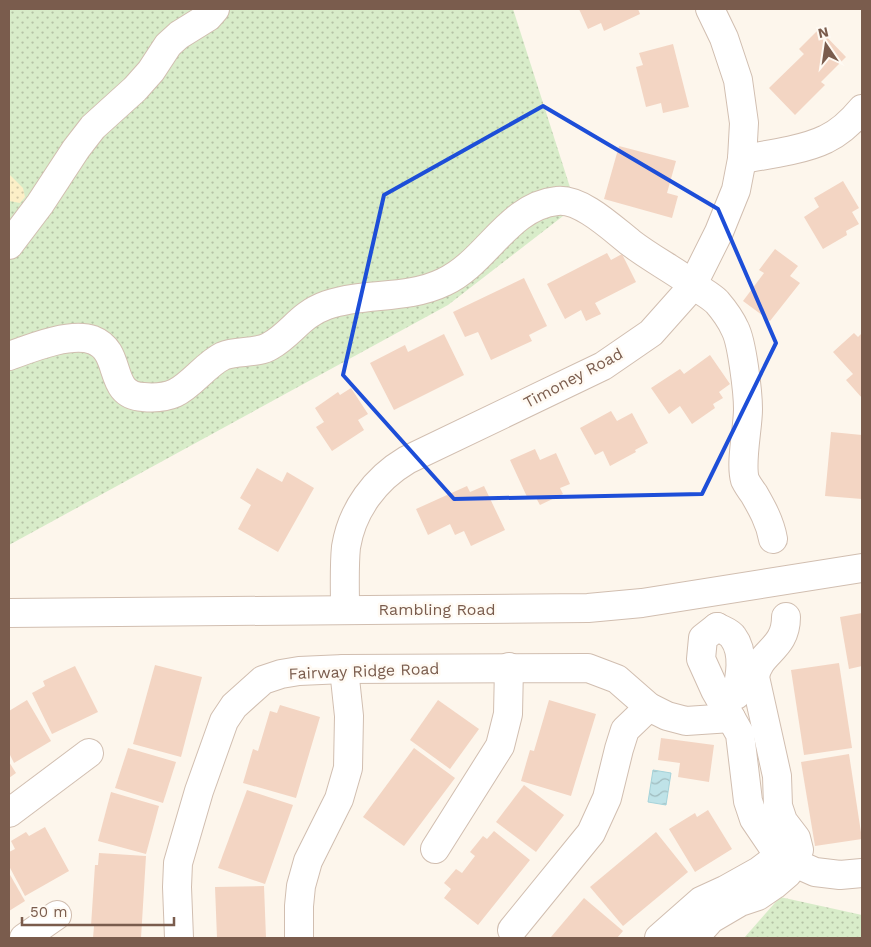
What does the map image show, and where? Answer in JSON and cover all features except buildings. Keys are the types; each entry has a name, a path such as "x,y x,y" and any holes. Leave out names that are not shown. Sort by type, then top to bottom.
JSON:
{"street":[{"path":"9,245 93,127 135,89 151,71 168,45 178,36 208,17 215,9"},
{"name":"Timoney Road","path":"345,609 346,559 349,535 360,506 379,481 393,468 407,460 602,366 651,333 693,284 719,232 736,190 742,159 744,123 738,80 724,38 710,9"},
{"path":"742,159 797,148 825,140 839,132 862,109"},
{"path":"9,356 61,340 80,338 93,340 104,348 111,357 114,370 124,390 135,396 153,398 176,392 222,357 268,348 310,313 329,304 359,298 426,290 447,281 468,266 508,226 528,211 560,200 582,207 637,248 693,284 717,302 736,330 743,366 748,409 745,439 745,480 767,518 773,539"},
{"name":"Rambling Road","path":"9,613 588,608 642,603 862,568"},
{"path":"711,592 716,627"},
{"path":"659,938 701,901 786,859 798,850 798,845 783,821 778,806 775,767 755,677 756,670 760,664 782,639 786,628 786,617"},
{"path":"716,627 733,635 740,651 740,674 731,718"},
{"path":"716,627 703,638 701,659 715,690 740,734 748,801 754,819 786,859 816,872 840,875 862,873"},
{"path":"435,849 500,746 508,714 509,667"},
{"name":"Fairway Ridge Road","path":"180,938 177,887 178,863 199,790 224,721 234,706 263,680 299,671 344,669 588,668 617,679 649,707 667,716 686,721 731,718"},
{"path":"299,938 298,906 300,886 308,861 339,800 348,768 349,716 344,669"},
{"path":"709,677 740,674"},
{"path":"512,930 591,833 607,798 618,750 625,730 649,707"},
{"path":"9,812 89,754"},
{"path":"694,938 712,919 740,902 758,896 788,873 786,859"},
{"path":"24,938 58,915"}],"highlighted area":[{"path":"543,106 718,209 776,343 702,494 454,499 343,375 384,195"}],"green space":[{"path":"9,9 513,9 576,206 448,305 9,545"},
{"path":"780,897 862,915 862,938 744,938"}],"sand":[{"path":"9,174 23,188 25,197 20,203 9,201"}],"water":[{"path":"653,770 671,773 666,805 648,802"}]}
